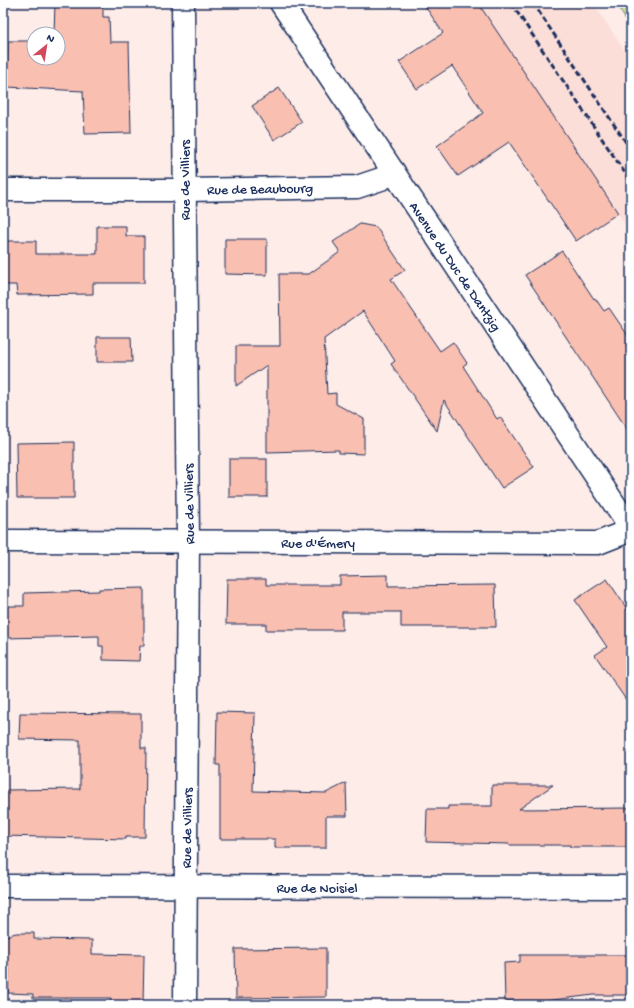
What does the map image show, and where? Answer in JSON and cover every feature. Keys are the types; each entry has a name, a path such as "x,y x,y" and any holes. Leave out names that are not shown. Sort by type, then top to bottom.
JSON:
{"street":[{"name":"Rue de Villiers","path":"183,3 188,542 185,1005"},
{"name":"Avenue du Duc de Dantzig","path":"282,3 631,530"},
{"name":"Rue de Beaubourg","path":"3,190 184,190 357,187 381,179 394,172"},
{"name":"Rue d'Émery","path":"3,541 598,543 631,530"},
{"name":"Rue de Noisiel","path":"3,886 631,887"}],"shaded area":[{"path":"478,3 593,3 631,60 631,233"}],"green space":[{"path":"616,3 631,3 631,29"}],"building":[{"path":"55,3 103,3 103,17 109,17 110,42 129,42 131,133 85,134 83,91 7,87 8,41 26,41 26,66 66,66 66,26 54,26"},
{"path":"423,3 478,3 618,213 576,241 509,142 458,176 437,146 483,113 452,66 417,89 399,62 443,33"},
{"path":"279,88 302,122 274,140 252,106"},
{"path":"360,224 376,227 405,270 391,279 440,351 453,342 467,363 463,366 497,419 500,417 534,467 502,488 444,400 437,431 391,364 395,361 363,311 324,339 327,394 336,393 336,404 364,419 364,454 339,453 339,450 267,452 267,365 236,386 236,346 280,346 279,274 309,274 340,252 333,242"},
{"path":"97,226 126,226 126,236 144,236 144,283 93,283 93,294 17,295 16,285 3,285 3,241 36,241 36,254 97,254"},
{"path":"225,239 267,239 267,275 225,274"},
{"path":"562,251 594,299 595,298 604,311 609,308 631,340 631,435 525,275"},
{"path":"97,337 131,337 132,362 97,362"},
{"path":"74,442 74,498 17,498 16,443"},
{"path":"229,459 267,459 267,497 229,497"},
{"path":"388,575 388,586 495,585 496,627 401,627 401,612 342,612 342,630 266,630 266,624 226,624 227,579 266,579 266,585 340,585 340,576"},
{"path":"607,579 631,615 631,707 595,655 607,647 575,600"},
{"path":"144,588 144,646 140,646 139,661 103,660 103,646 99,646 99,636 3,638 3,606 24,606 24,593"},
{"path":"217,712 255,713 253,791 326,793 346,783 347,816 326,816 326,848 275,848 275,839 220,839 220,765 216,765"},
{"path":"20,713 141,714 141,748 146,748 145,837 126,837 126,839 3,836 3,791 80,789 80,740 19,739"},
{"path":"492,785 553,785 519,809 631,808 631,847 570,847 570,845 509,845 426,842 427,809 448,809 448,806 492,806"},
{"path":"16,933 34,933 34,939 92,940 92,954 144,955 143,1005 111,1005 111,998 33,998 33,994 8,993 9,969 3,968 3,937"},
{"path":"326,948 326,997 236,998 235,949"},
{"path":"520,955 631,955 631,995 594,995 544,1001 505,1001 504,963 520,962"}],"railway":[{"path":"511,3 631,182"},
{"path":"533,3 631,150"}]}
